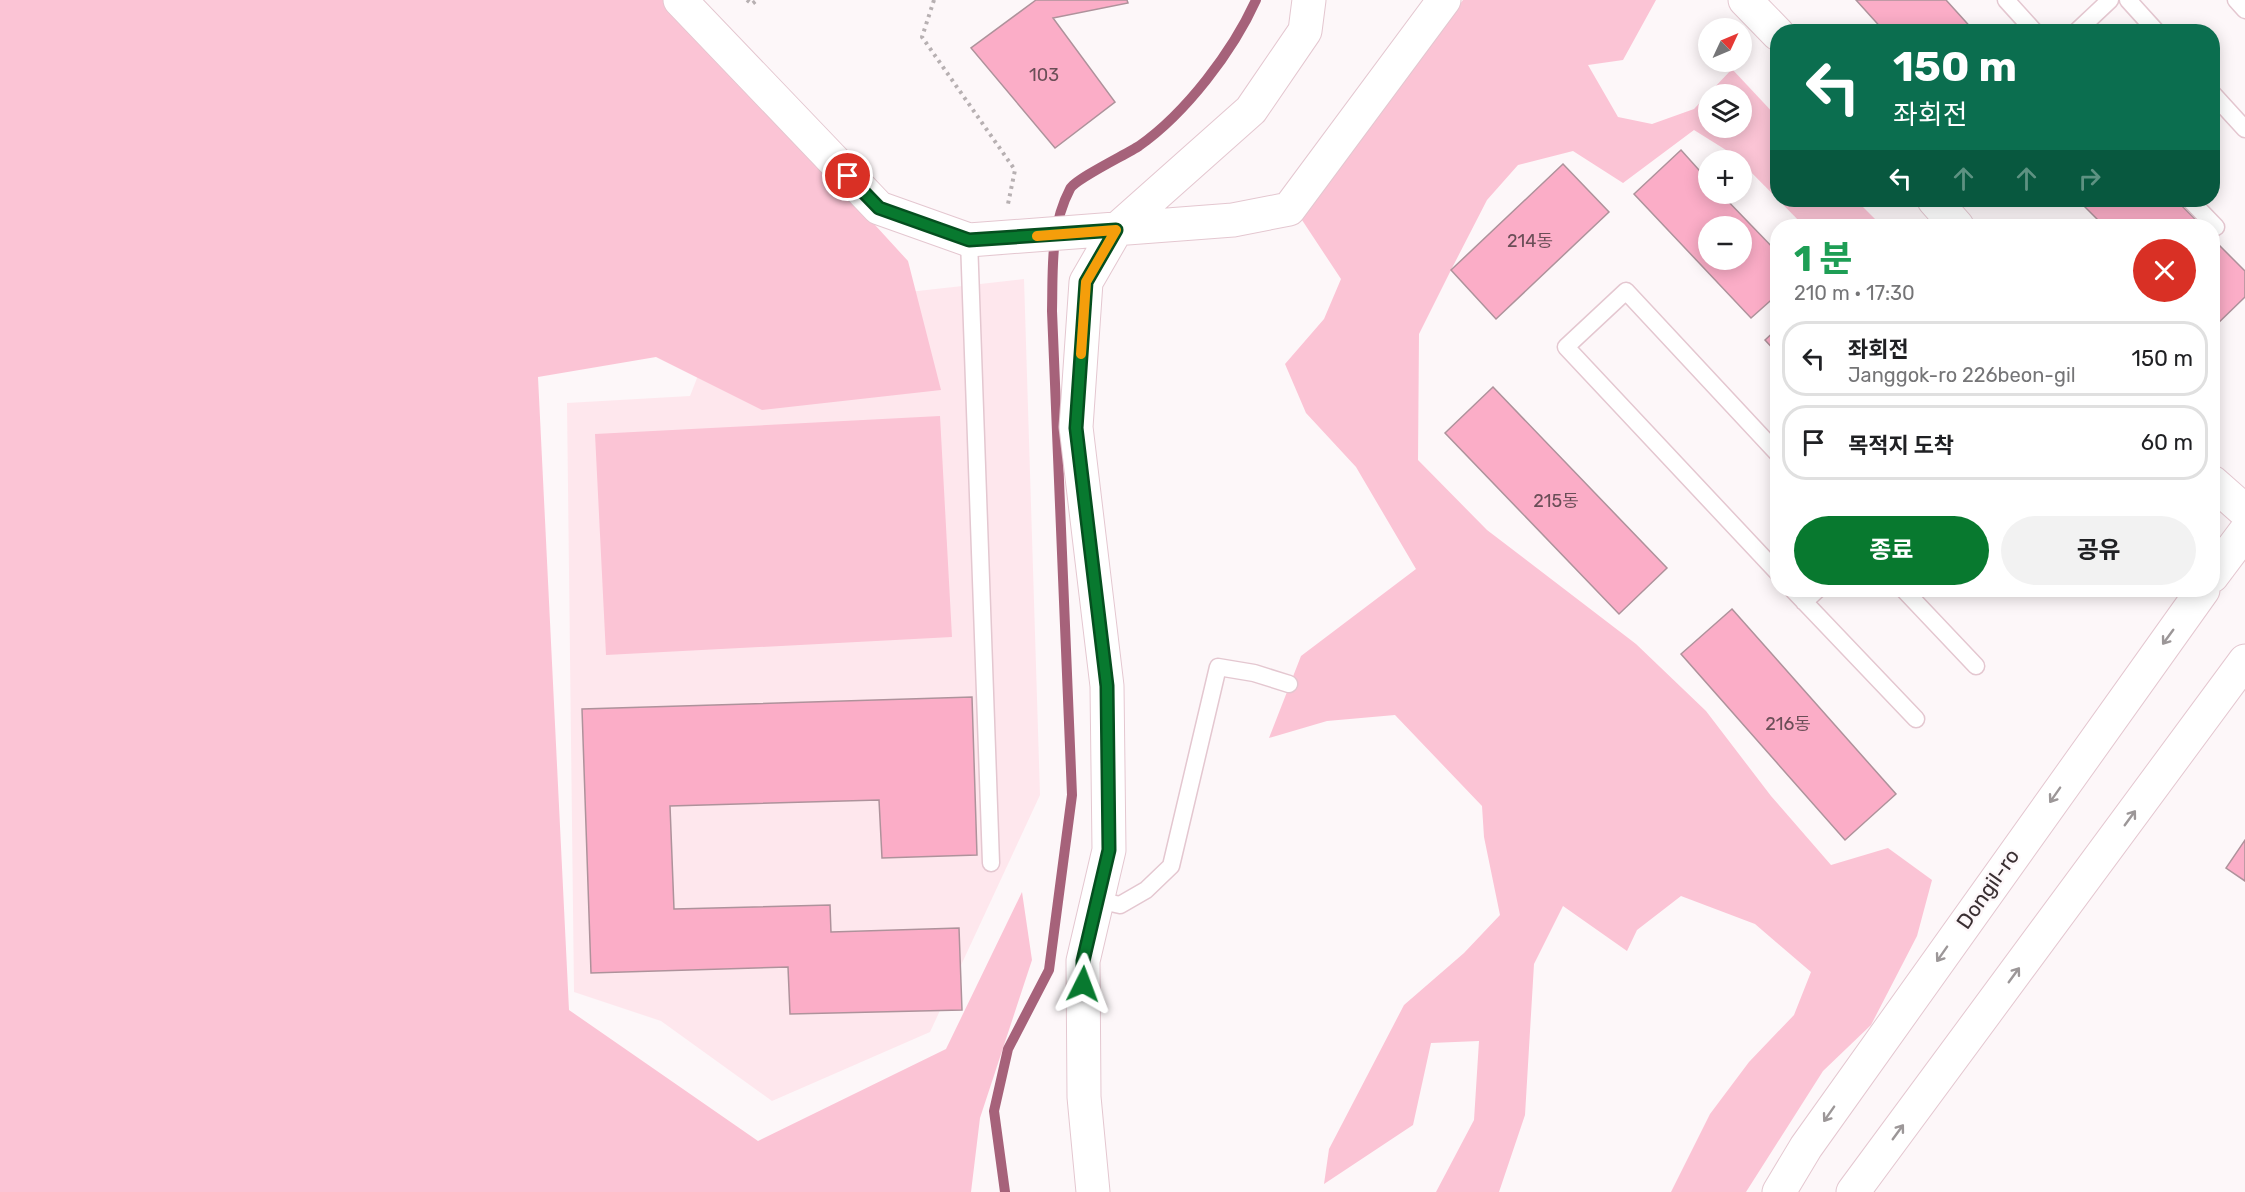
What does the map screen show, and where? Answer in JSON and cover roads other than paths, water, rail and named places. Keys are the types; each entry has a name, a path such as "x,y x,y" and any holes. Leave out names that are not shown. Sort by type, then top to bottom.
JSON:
{"street":[{"path":"680,0 879,208 985,239 1233,220 1289,208 1444,0"},
{"path":"1094,1192 1084,1097 1083,961 1109,850 1107,686 1076,428 1086,282 1107,231 1251,110 1305,31 1309,0"},
{"path":"1745,0 1770,26"},
{"path":"1940,207 1951,219"},
{"path":"2220,489 2245,511"},
{"path":"2220,565 2245,532"},
{"name":"Dongil-ro","path":"1779,1192 1806,1147 2198,597"},
{"path":"1857,1188 2245,661"},
{"path":"1772,1192 1806,1147"}],"lane":[{"path":"2006,0 2028,24"},
{"path":"2084,24 2110,0"},
{"path":"2128,0 2150,24"},
{"path":"2236,0 2245,10"},
{"path":"2220,102 2245,129"},
{"path":"2197,207 2208,219"},
{"path":"985,239 992,863"},
{"path":"1770,445 1626,291 1566,346 1770,564"},
{"path":"1800,597 1916,719"},
{"path":"1911,597 1976,666"},
{"path":"1097,900 1120,905 1146,890 1171,866 1218,667 1254,673 1289,684"}],"waterway":[{"path":"1005,1192 994,1111 1008,1049 1049,970 1072,795 1052,311 1054,249 1059,218 1070,189 1074,185 1139,146 1191,99 1235,40 1256,0"}]}
